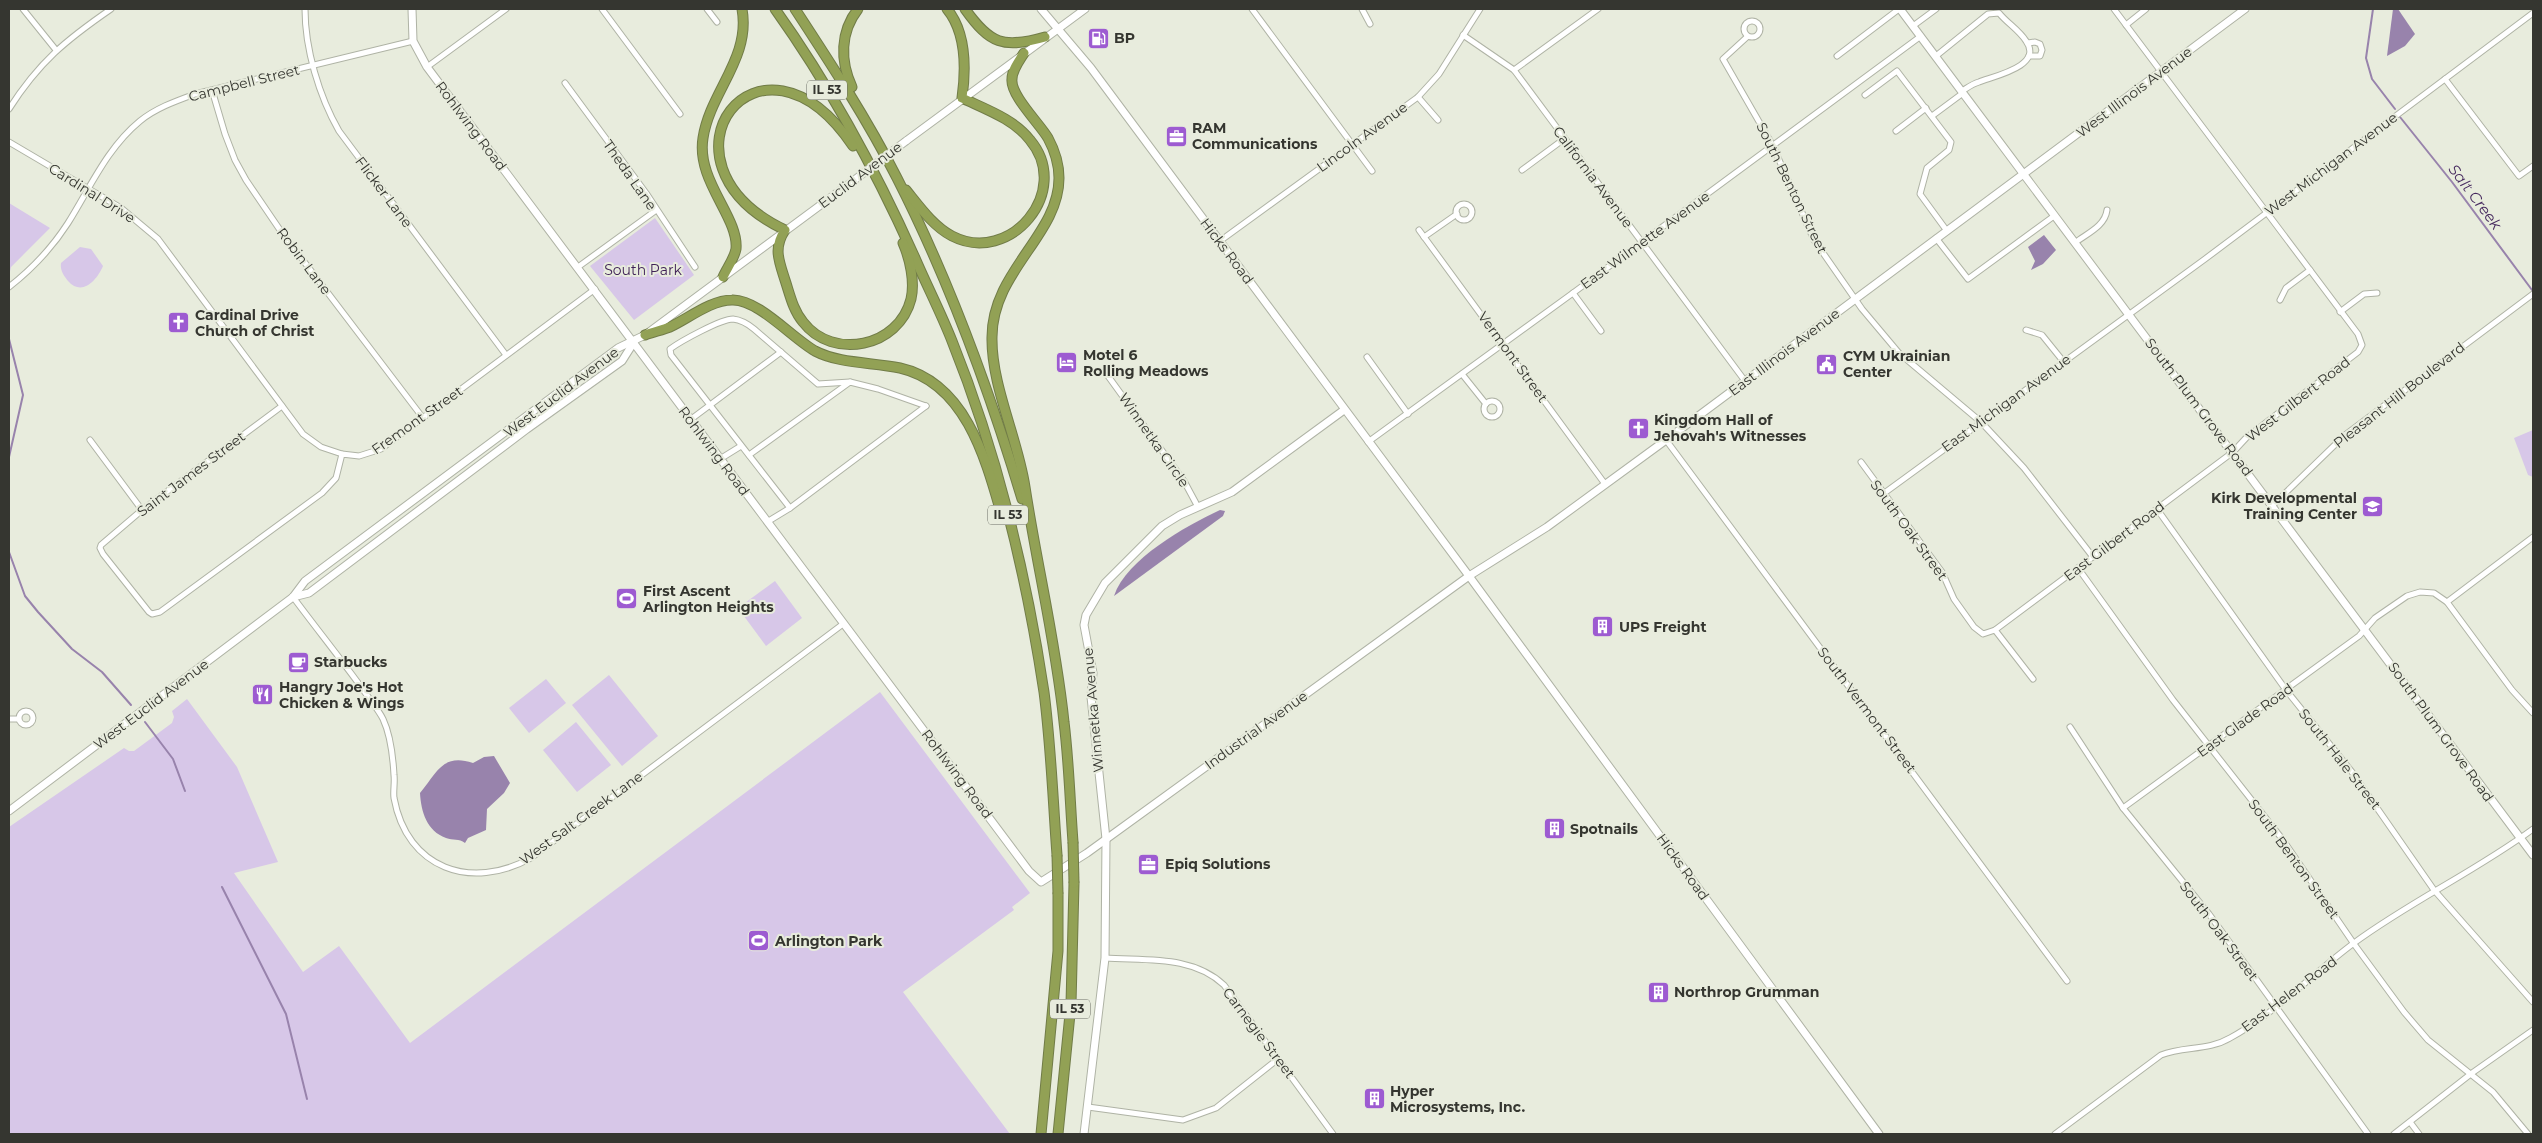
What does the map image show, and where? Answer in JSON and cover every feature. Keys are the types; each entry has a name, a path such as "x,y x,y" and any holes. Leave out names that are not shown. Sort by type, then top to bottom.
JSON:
{"highway":[{"path":"723,277 733,257 735,239 706,170 702,156 703,138 710,117 734,66 740,48 744,20 742,9"},
{"name":"IL 53","path":"775,9 832,98 875,173 951,339 987,440 1020,561 1047,716 1057,855 1057,959 1041,1134"},
{"name":"IL 53","path":"795,9 865,120 898,179 967,333 997,415 1029,521 1054,649 1064,722 1074,842 1070,1004 1058,1134"},
{"path":"858,9 847,27 843,50 848,78 865,120"},
{"path":"898,179 919,206 940,228 963,241 978,243 998,241 1016,232 1030,219 1040,202 1044,187 1044,170 1039,152 1018,128 962,98 964,85 960,35 954,18 946,9"},
{"path":"965,9 982,31 994,40 1010,44 1045,37"},
{"path":"1024,53 1013,72 1012,85 1053,148 1058,166 1058,193 1052,212 1004,286 996,311 992,337 996,369 1025,486 1029,521"},
{"path":"875,173 834,119 809,99 790,91 771,89 755,93 739,101 728,114 720,133 717,151 719,164 732,188 765,219 785,230 777,246 777,256 793,305 806,326 822,338 841,345 860,345 878,339 894,328 904,315 912,296 913,285 904,246 894,225 886,194"},
{"path":"645,335 669,327 719,302 733,299 753,306 807,346 822,354 900,368 925,378 952,401 976,437 1008,537 1020,561"}],"main road":[{"name":"Rohlwing Road","path":"412,9 413,40 427,67 635,342 690,420 1029,871 1041,882"},
{"name":"Hicks Road","path":"1041,9 1059,28 1220,241 1879,1134"},
{"name":"Euclid Avenue","path":"635,342 962,98 1085,9"},
{"name":"South Plum Grove Road","path":"1900,9 2273,505 2533,855"},
{"name":"West Illinois Avenue","path":"2024,176 2245,9"},
{"name":"East Illinois Avenue","path":"1469,576 1547,527 1856,300 1936,238 2024,176"},
{"name":"West Euclid Avenue","path":"293,596 309,593 527,428 622,361 635,342"},
{"name":"West Euclid Avenue","path":"9,811 293,596 305,581 618,348 635,342"},
{"name":"Winnetka Avenue","path":"1106,839 1091,697 1093,673 1084,625 1086,615 1105,584 1145,541 1162,526 1198,506 1232,492 1344,410"},
{"name":"Industrial Avenue","path":"1041,882 1052,877 1106,839 1469,576"},
{"path":"1084,1134 1104,958 1106,839"}],"street":[{"path":"23,9 56,50"},
{"path":"9,109 31,76 56,50 111,9"},
{"name":"Flicker Lane","path":"305,9 314,65 327,109 346,142 506,355"},
{"path":"427,67 506,9"},
{"path":"602,9 680,114"},
{"path":"707,9 717,22"},
{"path":"1252,9 1372,171"},
{"path":"1362,9 1370,24"},
{"name":"Lincoln Avenue","path":"1220,241 1418,97 1439,74 1480,9"},
{"path":"1514,70 1598,9"},
{"path":"1836,56 1900,9"},
{"path":"1913,26 1936,9"},
{"path":"2114,9 2340,312 2364,294 2377,293"},
{"path":"2126,25 2146,9"},
{"path":"1932,116 1978,82 2010,72 2023,64 2029,56 2028,43 1999,13 1993,12 1936,56"},
{"name":"West Michigan Avenue","path":"2128,313 2267,213 2533,13"},
{"name":"California Avenue","path":"1463,35 1514,70 1745,381"},
{"name":"East Wilmette Avenue","path":"1368,442 1921,36"},
{"name":"South Benton Street","path":"1747,37 1723,59 1773,146 1814,240 1856,300 1899,353 1981,422 2024,468 2093,557"},
{"name":"Campbell Street","path":"9,287 26,274 48,250 89,189 105,160 118,143 141,121 167,105 212,90 413,40"},
{"path":"2028,43 2035,42 2040,44 2042,50 2040,56 2029,56"},
{"path":"1865,95 1897,71 1952,144 1949,150 1928,166 1920,194 1947,231"},
{"path":"2446,78 2519,176 2533,166"},
{"name":"Theda Lane","path":"565,83 646,194 655,211 695,267"},
{"name":"Robin Lane","path":"212,90 229,143 246,180 280,230 423,418"},
{"path":"1418,97 1438,120"},
{"path":"1896,131 1926,108"},
{"path":"1522,170 1564,139"},
{"name":"Cardinal Drive","path":"9,142 121,208 158,239 303,434 321,447 342,454"},
{"path":"2076,242 2102,223 2106,218 2108,210"},
{"path":"578,267 655,211"},
{"path":"1424,237 1456,214"},
{"path":"1936,238 1968,279 2054,216"},
{"name":"Vermont Street","path":"1419,230 1606,484"},
{"path":"2280,300 2286,288 2310,270"},
{"name":"Fremont Street","path":"342,454 369,454 381,449 594,289"},
{"path":"1573,293 1601,331"},
{"name":"Pleasant Hill Boulevard","path":"2273,505 2345,434 2533,294"},
{"name":"West Gilbert Road","path":"2233,452 2246,438 2358,352 2362,345 2358,334 2340,312"},
{"name":"East Michigan Avenue","path":"1883,494 2128,313"},
{"path":"768,522 790,508 926,406 878,389 850,382 818,384 746,323 732,319 699,332 670,349 671,355 790,508"},
{"path":"2026,330 2042,335 2063,362"},
{"path":"690,420 780,352"},
{"path":"1368,357 1408,414"},
{"path":"1462,374 1486,404"},
{"name":"Winnetka Circle","path":"1108,376 1184,480 1198,506"},
{"path":"749,455 850,382"},
{"name":"Saint James Street","path":"282,406 142,510 101,545 100,548 103,554 146,610 152,614 160,612 327,489 338,473 342,454"},
{"path":"90,440 142,510"},
{"name":"South Vermont Street","path":"1666,440 2067,981"},
{"path":"720,459 741,446"},
{"name":"East Gilbert Road","path":"1995,630 2233,452"},
{"name":"South Oak Street","path":"1861,462 1942,572 1954,600 1974,627 1983,634 1995,630"},
{"name":"South Hale Street","path":"2157,508 2286,690 2352,772 2434,890 2533,1002"},
{"path":"2533,538 2447,602 2512,690 2533,713"},
{"name":"South Benton Street","path":"2078,568 2208,746 2283,840 2354,944 2418,1028 2428,1040 2493,1092 2528,1134"},
{"name":"East Glade Road","path":"2123,808 2286,690 2366,630 2375,618 2407,596 2420,592 2434,593 2447,602"},
{"name":"West Salt Creek Lane","path":"293,596 342,660 383,719 393,762 394,797 408,835 428,857 445,867 479,874 502,871 531,858 843,624"},
{"path":"1995,630 2033,679"},
{"path":"9,719 18,719"},
{"name":"South Oak Street","path":"2070,727 2123,808 2209,914 2368,1134"},
{"name":"East Helen Road","path":"2055,1134 2161,1055 2176,1049 2199,1049 2215,1045 2230,1038 2276,1007 2354,944 2434,890 2533,829"},
{"name":"Carnegie Street","path":"1104,958 1173,962 1202,969 1224,985 1333,1134"},
{"path":"2394,1134 2533,1030"},
{"path":"1088,1107 1183,1120 1216,1108 1278,1059"},
{"path":"2410,1122 2419,1134"}],"green space":[{"path":"9,203 50,228 11,267 9,276"},
{"name":"South Park","path":"655,218 694,275 634,320 590,266"},
{"path":"80,247 91,249 103,266 93,281 84,287 73,286 62,272 61,266 61,263"},
{"path":"2533,430 2533,477 2528,475 2514,438"},
{"path":"775,581 802,618 766,646 738,608"},
{"path":"609,675 658,736 622,766 572,705"},
{"path":"546,679 566,703 529,733 509,708"},
{"name":"Arlington Park","path":"880,692 1030,893 1012,907 1014,910 903,992 1010,1134 9,1134 9,827 124,748 134,751 172,723 174,717 172,711 187,699 237,767 278,862 234,873 303,972 339,946 410,1043"},
{"path":"576,722 611,765 577,792 543,750"}],"shaded area":[{"path":"2393,9 2398,9 2415,34 2405,46 2387,56"},
{"path":"2044,235 2056,250 2043,264 2031,270 2035,261 2028,247"},
{"path":"1220,510 1225,511 1223,516 1114,596 1121,582 1131,569 1144,557 1175,534"},
{"path":"494,756 510,783 504,793 487,809 486,830 468,838 465,843 439,835 426,820 420,793 436,772 447,763 463,761 473,763 484,757"}],"waterway":[{"name":"Salt Creek","path":"2373,9 2366,58 2372,79 2395,109"},
{"name":"Salt Creek","path":"2400,117 2452,182 2532,290"},
{"path":"9,339 23,395 9,457"},
{"path":"9,466 9,472"},
{"path":"9,552 25,596 72,649 102,672 131,705"},
{"path":"145,722 173,759 185,791"},
{"path":"222,887 286,1014 307,1099"}],"place":[{"name":"BP","path":"1098,38"},
{"name":"RAM Communications","path":"1176,136"},
{"name":"Cardinal Drive Church of Christ","path":"179,323"},
{"name":"Motel 6 Rolling Meadows","path":"1067,363"},
{"name":"CYM Ukrainian Center","path":"1827,364"},
{"name":"Kingdom Hall of Jehovah's Witnesses","path":"1638,428"},
{"name":"Kirk Developmental Training Center","path":"2373,506"},
{"name":"First Ascent Arlington Heights","path":"627,599"},
{"name":"UPS Freight","path":"1603,627"},
{"name":"Starbucks","path":"298,662"},
{"name":"Hangry Joe's Hot Chicken & Wings","path":"263,695"},
{"name":"Spotnails","path":"1554,829"},
{"name":"Epiq Solutions","path":"1149,864"},
{"name":"Arlington Park","path":"759,941"},
{"name":"Northrop Grumman","path":"1658,992"},
{"name":"Hyper Microsystems, Inc.","path":"1374,1099"}]}
